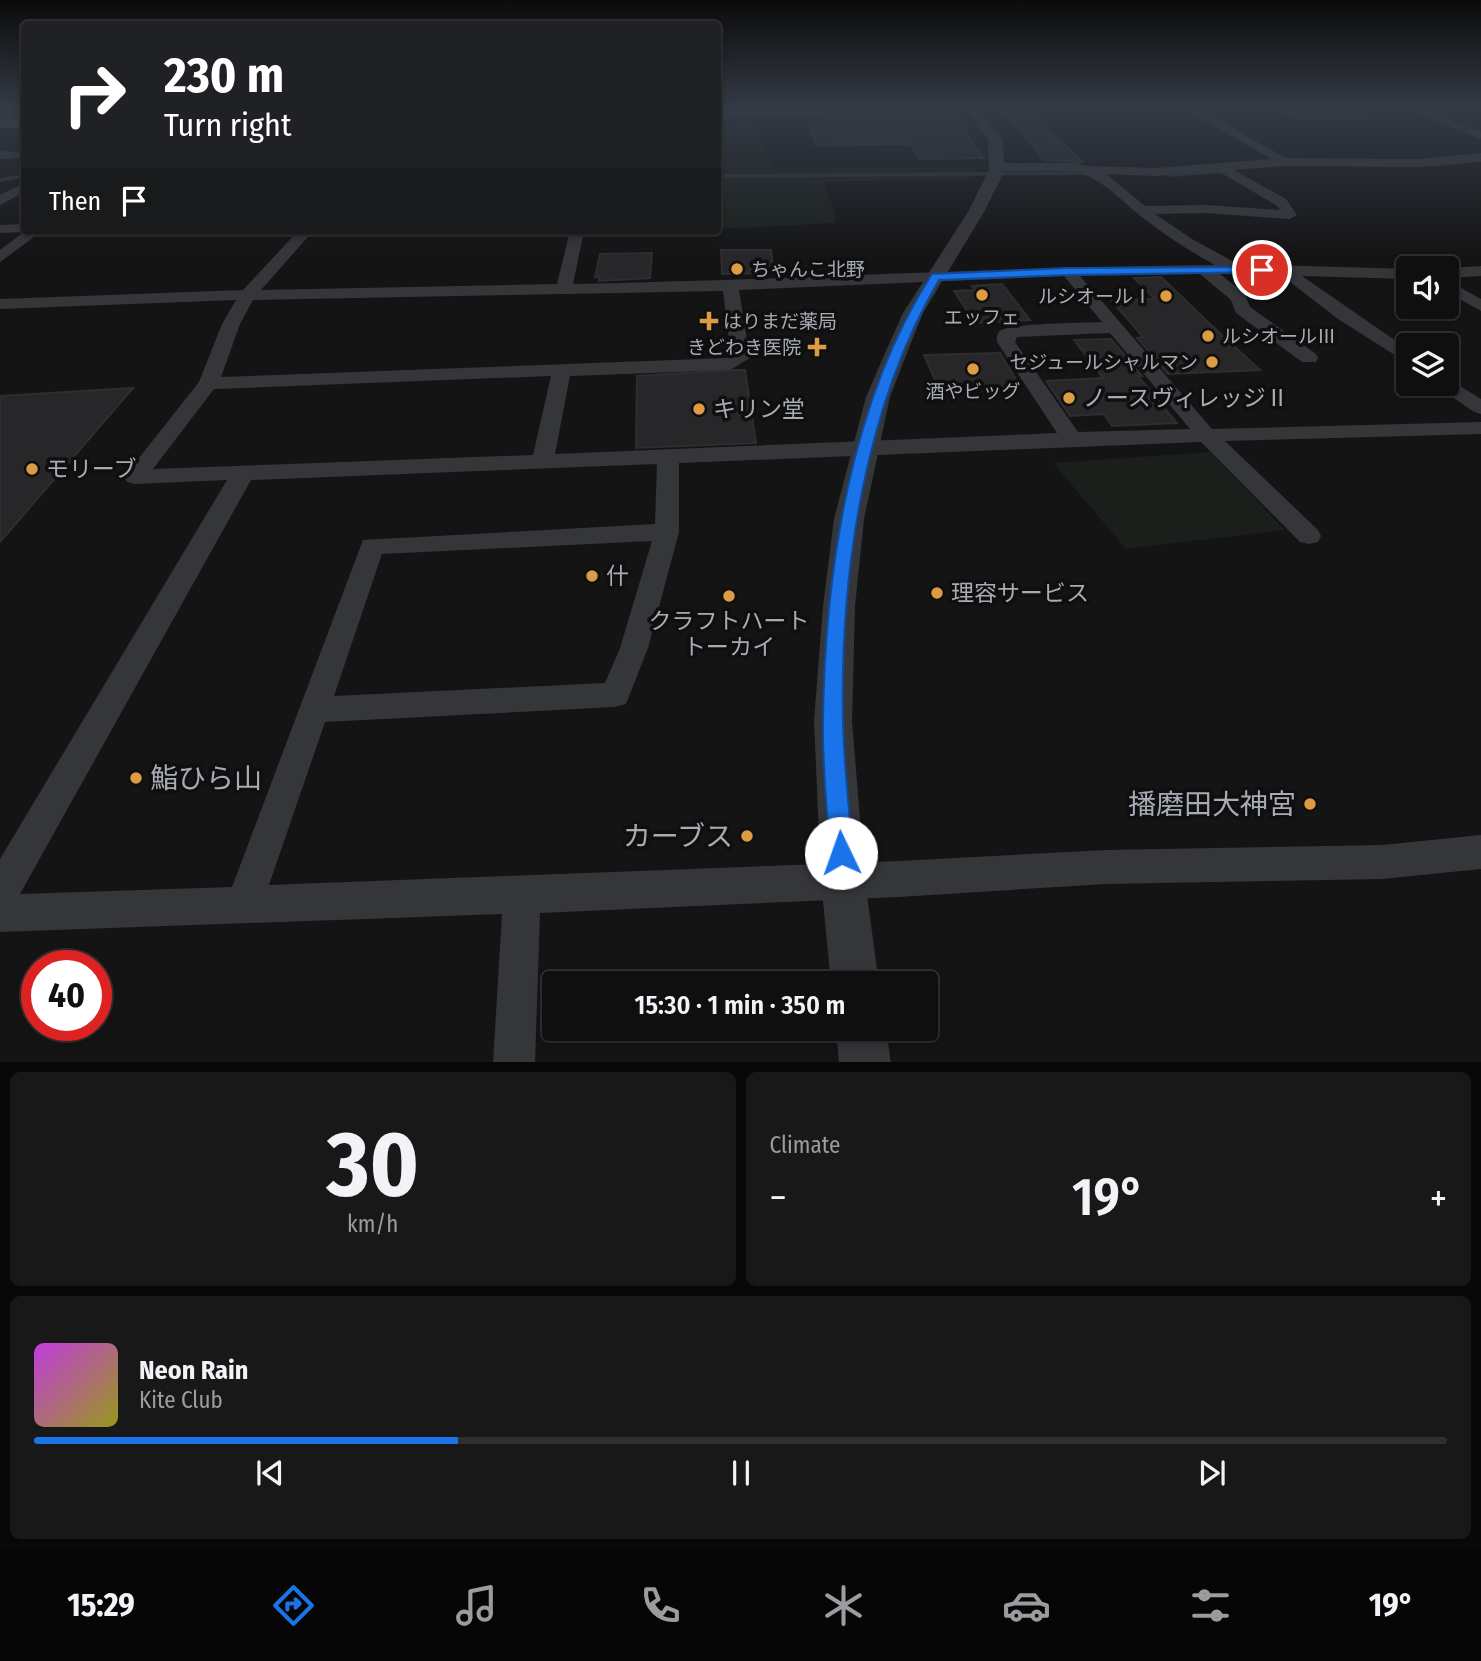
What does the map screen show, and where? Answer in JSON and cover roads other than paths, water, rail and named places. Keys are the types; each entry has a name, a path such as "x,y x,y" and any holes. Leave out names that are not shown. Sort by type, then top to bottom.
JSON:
{"street":[{"path":"854,971 843,880 833,721 839,606 849,519 878,397 896,353 913,313 976,212 998,167 997,158"},
{"path":"1277,158 1283,162"},
{"path":"1091,172 1227,170 1283,162 1418,163 1475,158"},
{"path":"998,167 1076,167 1091,172 1113,183 1141,210 1198,251 1236,269"},
{"path":"1141,210 1205,209 1290,215 1280,202 1227,170"},
{"path":"0,201 21,189"},
{"path":"0,229 21,228"},
{"path":"0,257 30,235"},
{"path":"302,235 249,295 235,315 208,383 135,477 242,475 1072,439 1481,428"},
{"path":"564,289 576,235"},
{"path":"0,304 249,295 730,286 1068,271 1236,269 1396,274"},
{"path":"1205,270 1239,298 1242,309 1309,358"},
{"path":"1068,271 1205,435 1309,536"},
{"path":"1459,272 1481,271"},
{"path":"1287,272 1396,349"},
{"path":"208,383 730,363 741,358 730,286"},
{"path":"1459,292 1481,306"},
{"path":"1072,439 1006,342 1006,335 1014,332 1115,327"},
{"path":"543,460 562,370"},
{"path":"1459,393 1481,408"},
{"path":"314,710 615,695 634,648 667,532 668,456"},
{"path":"0,893 242,475"},
{"path":"244,904 372,546 667,532"},
{"path":"0,913 522,895 1105,867 1382,862 1481,852"},
{"path":"514,1062 522,895"},
{"path":"862,1041 865,1062"}],"waterway":[{"path":"1432,165 1481,160"},
{"path":"1170,175 1227,171"},
{"path":"721,176 1090,173"},
{"path":"0,180 21,176"}],"place":[{"name":"ちゃんこ北野","path":"737,269"},
{"name":"エッフェ","path":"982,295"},
{"name":"ルシオールⅠ","path":"1166,296"},
{"name":"はりまだ薬局","path":"709,321"},
{"name":"ルシオールⅢ","path":"1208,336"},
{"name":"きどわき医院","path":"817,347"},
{"name":"セジュールシャルマン","path":"1212,362"},
{"name":"酒やビッグ","path":"973,369"},
{"name":"ノースヴィレッジⅡ","path":"1069,398"},
{"name":"キリン堂","path":"699,409"},
{"name":"モリーブ","path":"32,469"},
{"name":"什","path":"592,576"},
{"name":"理容サービス","path":"937,593"},
{"name":"クラフトハート トーカイ","path":"729,596"},
{"name":"鮨ひら山","path":"136,778"},
{"name":"播磨田大神宮","path":"1310,804"},
{"name":"カーブス","path":"747,836"}]}
